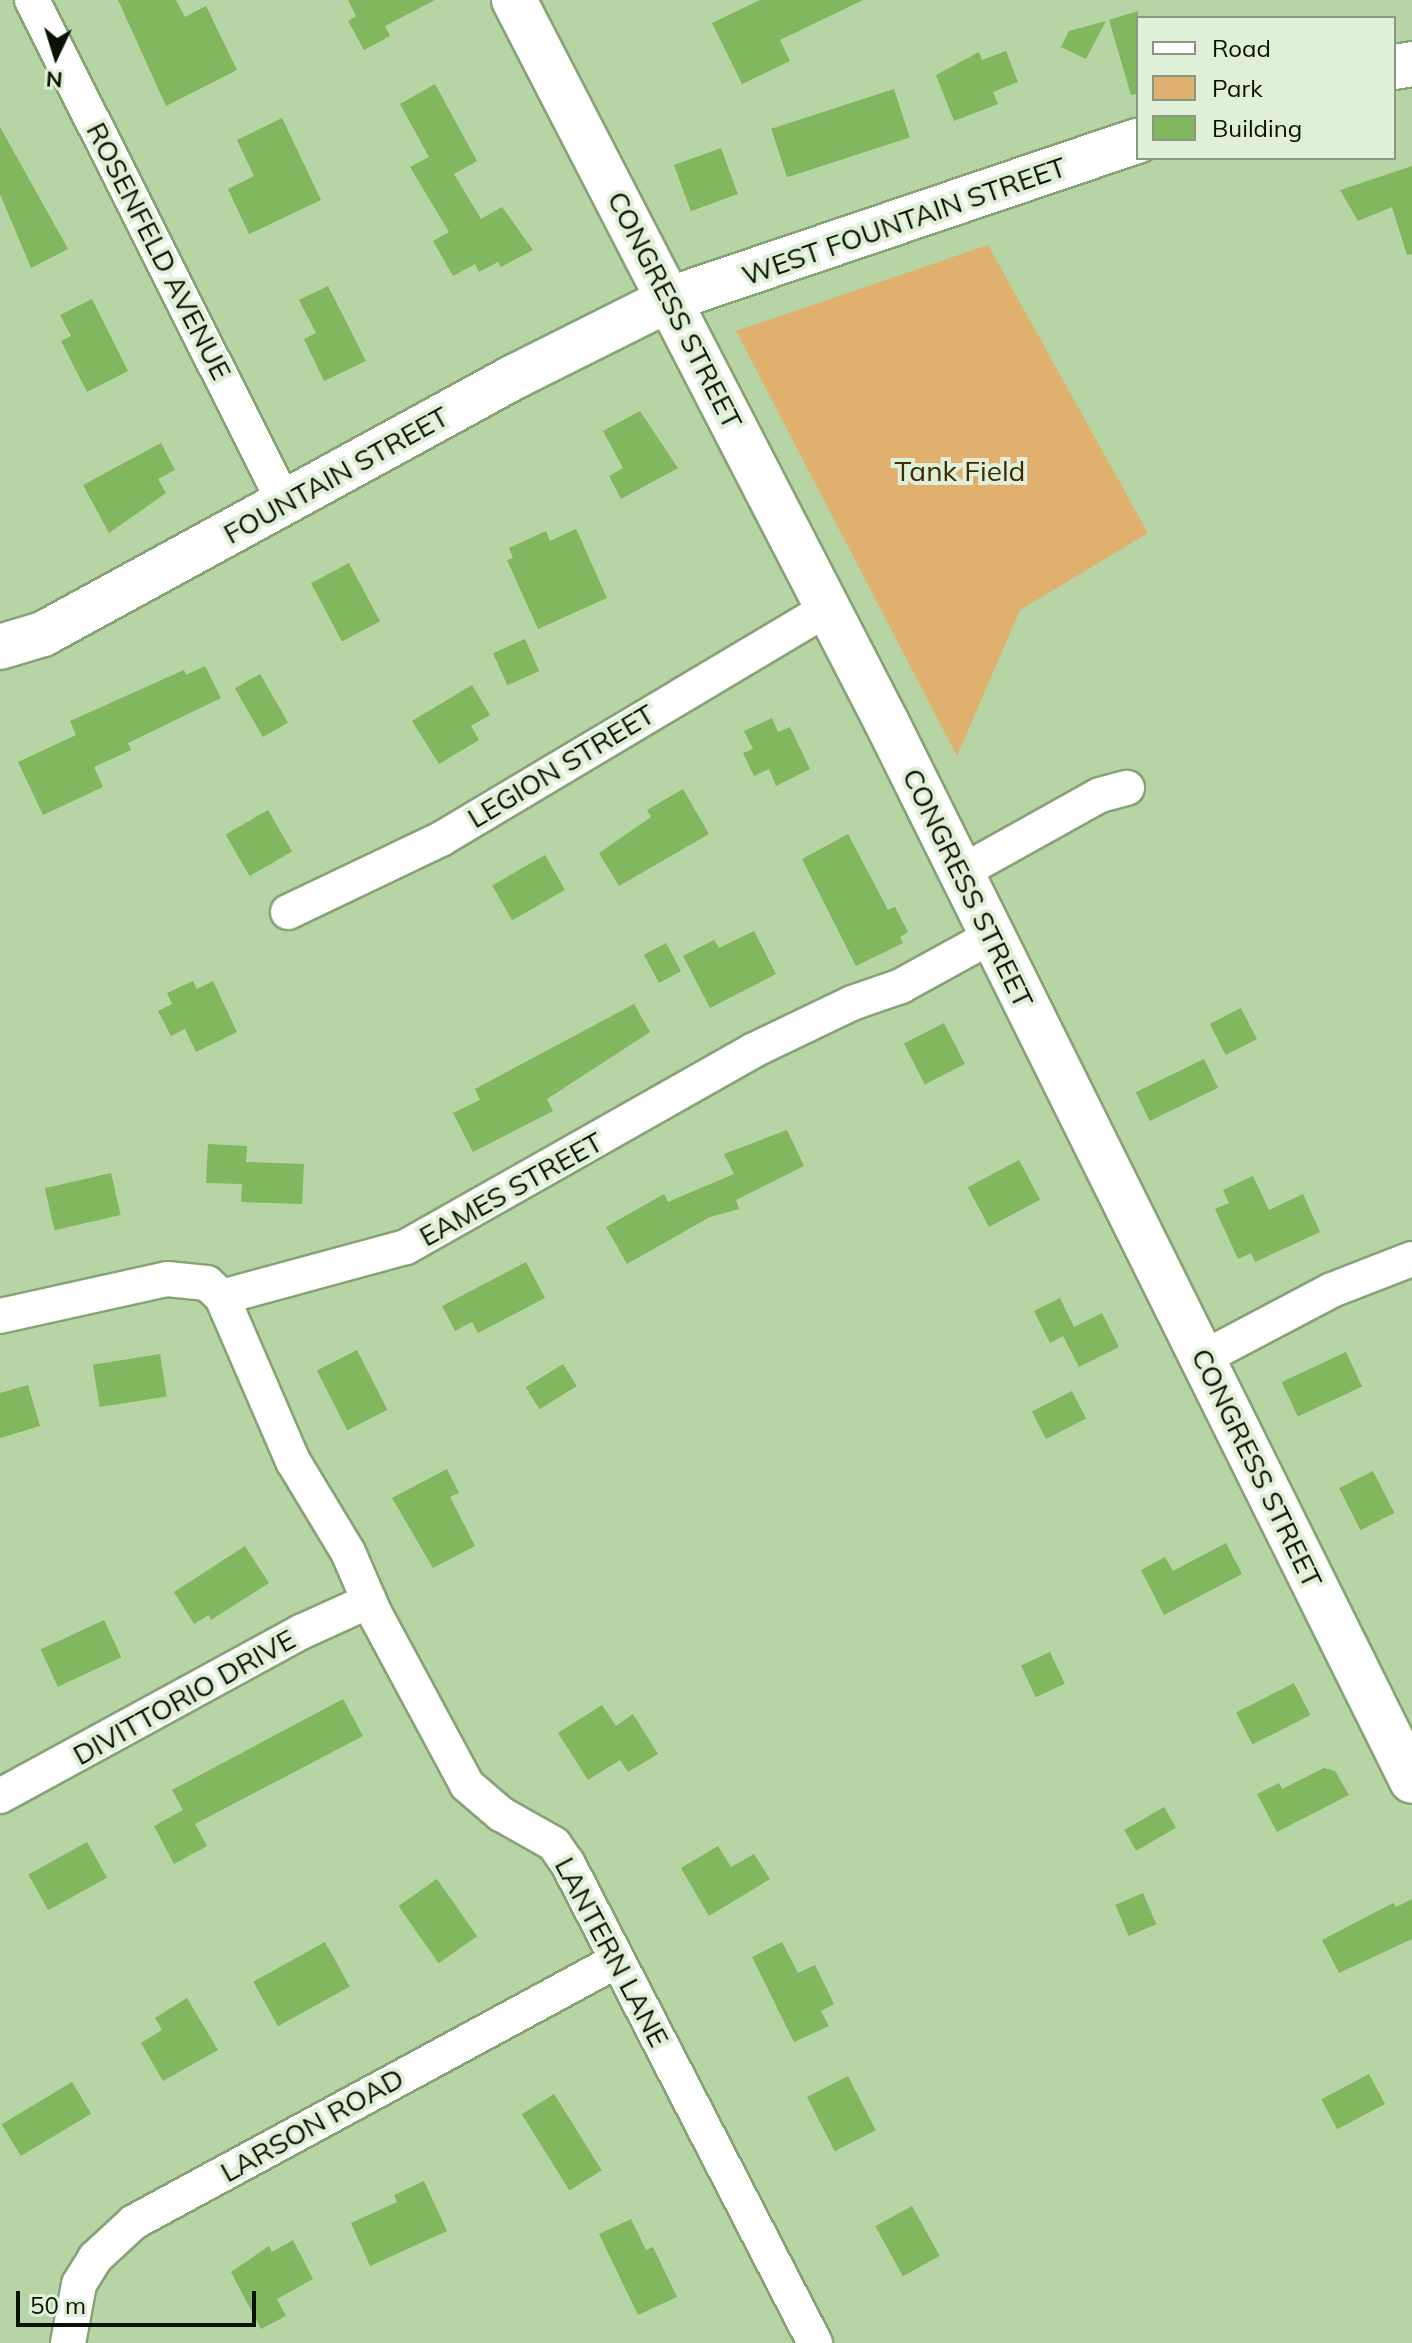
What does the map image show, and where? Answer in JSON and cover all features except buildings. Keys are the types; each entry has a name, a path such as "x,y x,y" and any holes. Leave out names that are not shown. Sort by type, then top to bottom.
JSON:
{"main road":[{"name":"CONGRESS STREET","path":"514,0 828,608 1412,1781"},
{"name":"WEST FOUNTAIN STREET","path":"670,299 1136,142"},
{"name":"FOUNTAIN STREET","path":"0,647 43,634 514,377 670,299"}],"street":[{"name":"ROSENFELD AVENUE","path":"32,0 285,504"},
{"name":"LEGION STREET","path":"288,912 441,839 828,608"},
{"path":"958,874 1100,795 1127,788"},
{"name":"EAMES STREET","path":"222,1297 406,1247 752,1051 901,986 990,937"},
{"path":"1203,1358 1332,1290 1412,1259"},
{"path":"0,1316 167,1279 207,1283 222,1297"},
{"name":"LANTERN LANE","path":"222,1297 293,1461 348,1552 369,1601 467,1785 501,1814 554,1844 582,1887 815,2343"},
{"name":"DIVITTORIO DRIVE","path":"0,1796 301,1632 369,1601"},
{"name":"LARSON ROAD","path":"68,2343 71,2306 79,2284 95,2258 134,2222 618,1960"}],"green space":[{"name":"Tank Field","path":"988,245 1148,533 1020,610 957,756 736,331"}]}
